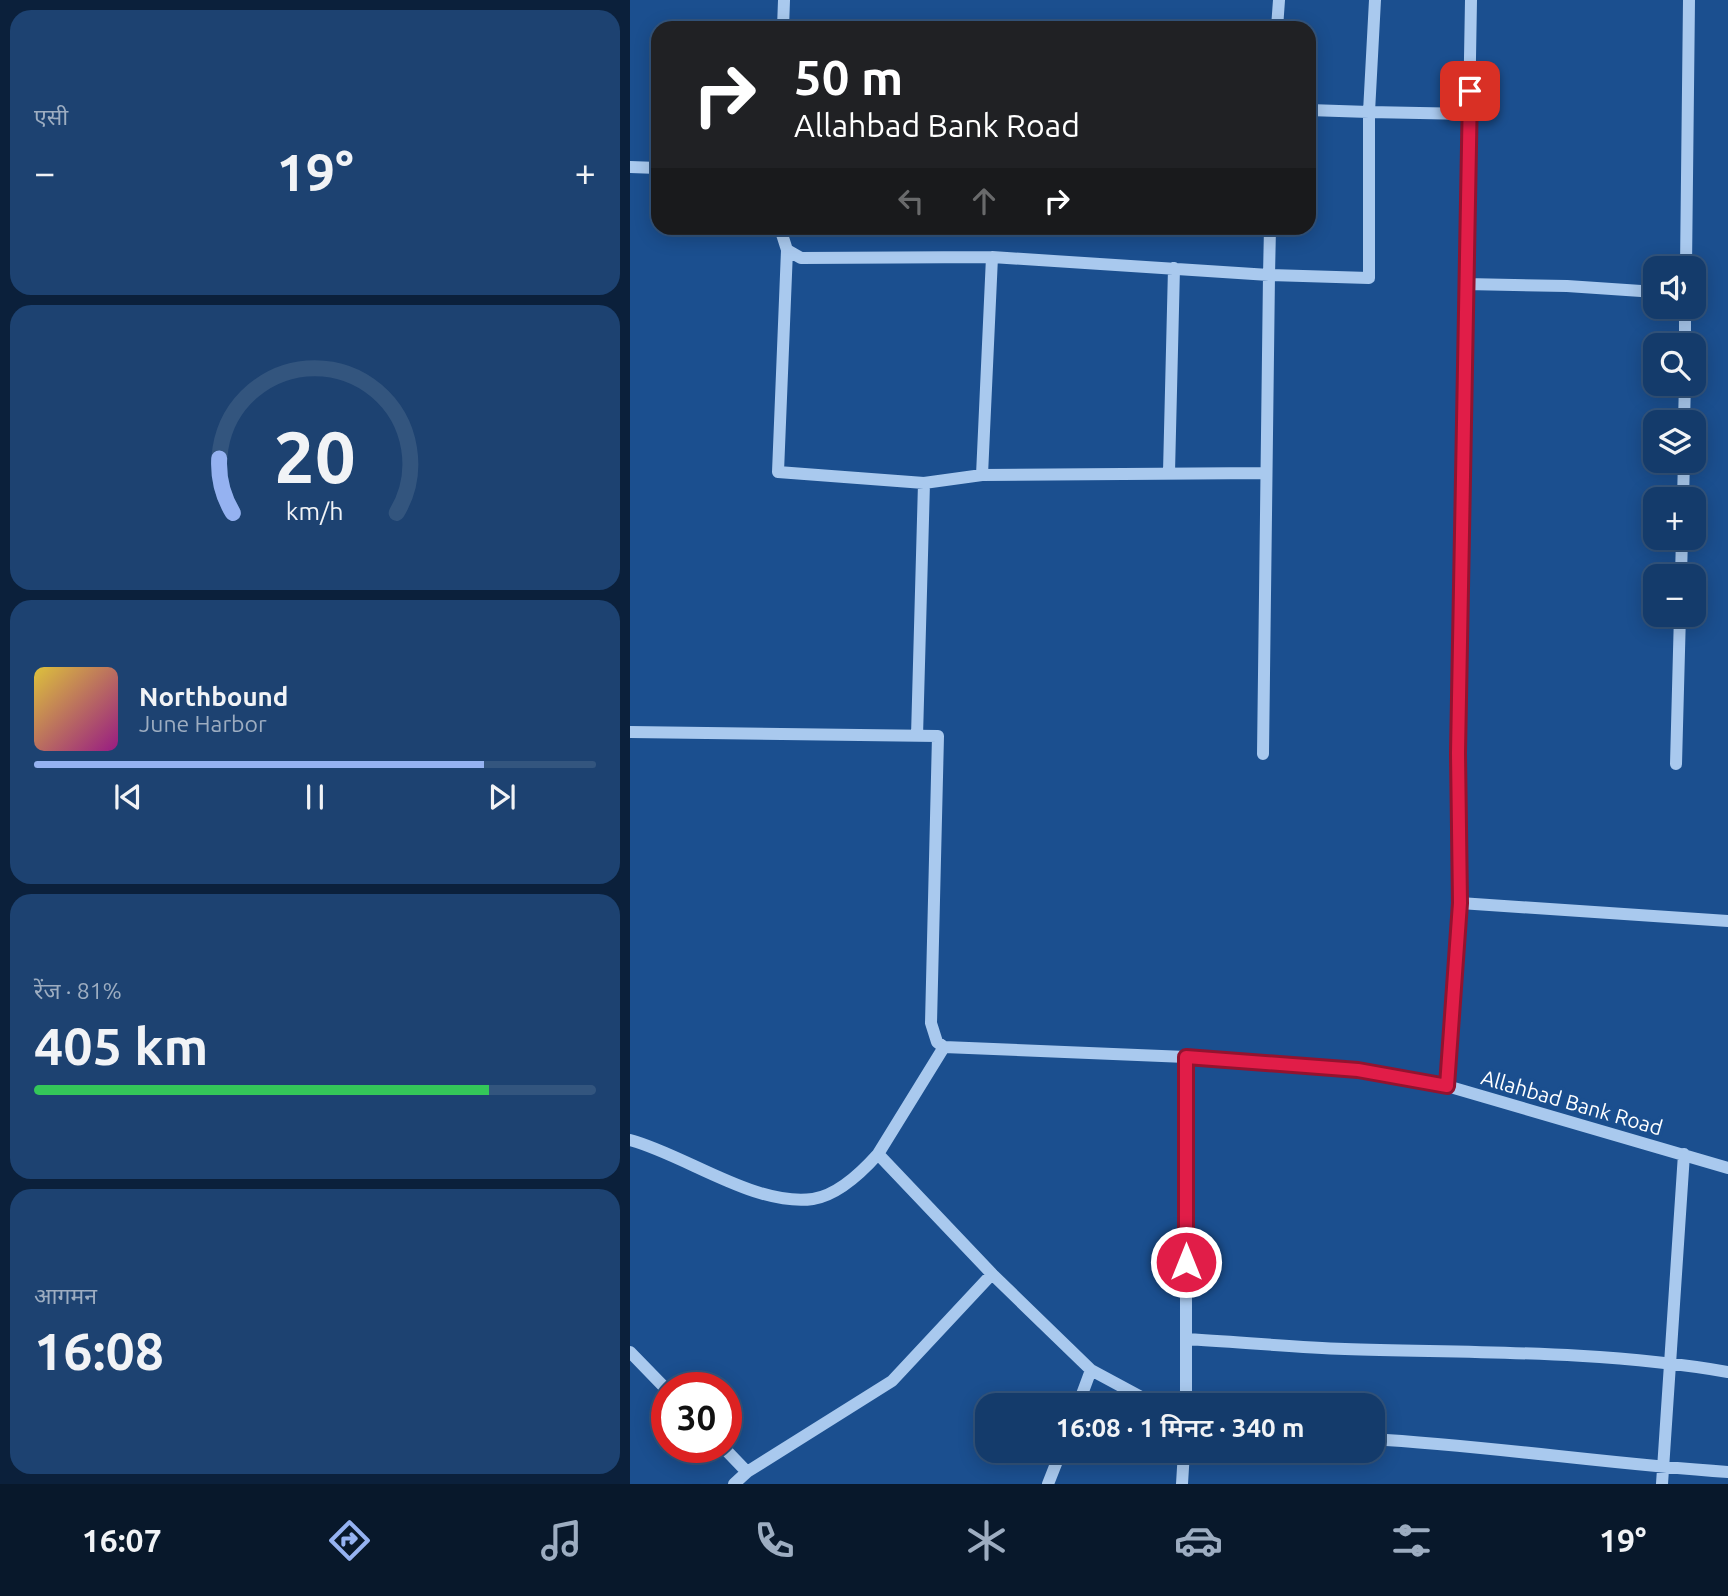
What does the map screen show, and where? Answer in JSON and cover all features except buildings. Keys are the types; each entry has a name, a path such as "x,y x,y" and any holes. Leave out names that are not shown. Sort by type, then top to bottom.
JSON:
{"street":[{"path":"783,21 784,0"},
{"path":"1278,21 1279,0"},
{"path":"787,250 801,258 992,257 1269,275 1369,278 1369,112 1375,0"},
{"path":"1447,1086 1460,903 1458,753 1471,0"},
{"path":"1686,256 1689,0"},
{"path":"1316,110 1470,114"},
{"path":"630,167 651,168"},
{"path":"782,235 787,250 780,363 778,472 923,483 982,475 1266,473"},
{"path":"1263,754 1270,235"},
{"path":"982,475 992,257"},
{"path":"1169,472 1174,268"},
{"path":"1466,284 1643,291"},
{"path":"917,736 923,483"},
{"path":"1675,764 1679,627"},
{"path":"630,732 938,736 931,1023 937,1042 944,1046 878,1154 864,1169 832,1192 814,1199 782,1197 724,1180 630,1140"},
{"path":"1460,903 1728,921"},
{"name":"Allahbad Bank Road","path":"944,1046 1186,1057 1358,1070 1447,1086 1728,1168"},
{"path":"1186,1057 1186,1393"},
{"path":"878,1154 992,1274 1091,1370 1134,1393"},
{"path":"1662,1484 1684,1154"},
{"path":"734,1484 747,1472 892,1381 992,1274"},
{"path":"1186,1339 1343,1349 1489,1351 1670,1362 1728,1372"},
{"path":"630,1352 651,1374"},
{"path":"1082,1393 1091,1370"},
{"path":"1385,1440 1468,1444 1663,1468 1728,1472"},
{"path":"738,1463 747,1472"},
{"path":"1048,1484 1056,1463"},
{"path":"1182,1484 1183,1463"}],"route":[{"path":"1186,1262 1186,1057 1358,1070 1447,1086 1460,903 1458,753 1470,91"}]}
